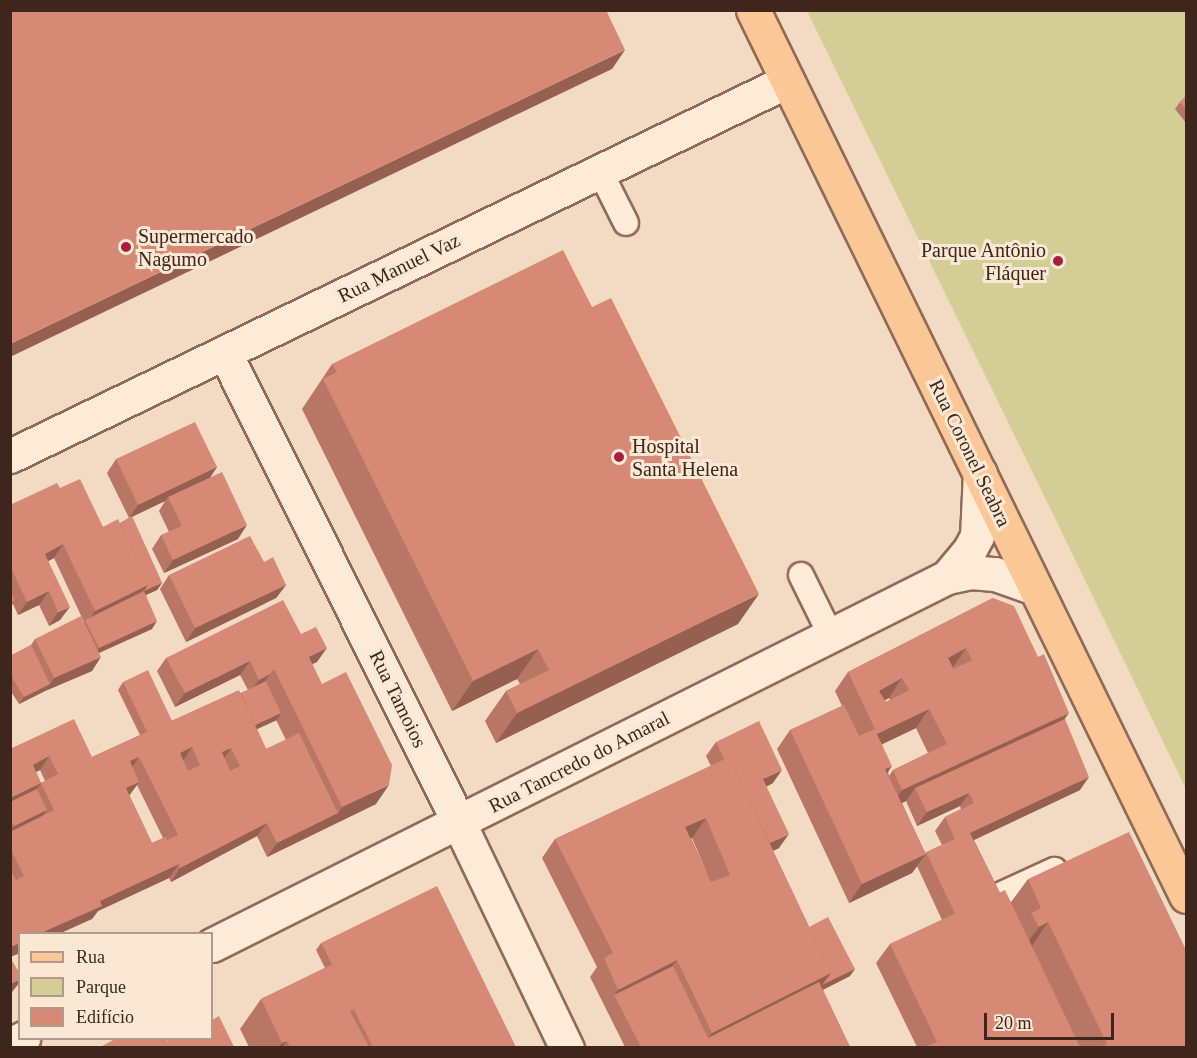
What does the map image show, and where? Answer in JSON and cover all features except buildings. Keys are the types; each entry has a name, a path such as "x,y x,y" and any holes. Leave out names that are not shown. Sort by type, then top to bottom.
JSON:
{"main road":[{"name":"Rua Coronel Seabra","path":"753,10 1035,588 1142,828 1186,896"}],"street":[{"name":"Rua Manuel Vaz","path":"10,456 787,81"},
{"name":"Rua Tamoios","path":"225,352 459,823 567,1047"},
{"name":"Rua Tancredo do Amaral","path":"947,577 969,551 977,536 981,503 980,473"},
{"name":"Rua Tancredo do Amaral","path":"213,945 947,577 970,572 995,574 1035,588"}],"lane":[{"path":"600,171 626,222"},
{"path":"801,575 831,636"},
{"path":"1018,944 997,898 1079,858"}],"green space":[{"name":"Parque Antônio Fláquer","path":"807,11 1186,11 1186,789 1052,512"}],"place":[{"name":"Supermercado Nagumo","path":"126,247"},
{"name":"Parque Antônio Fláquer","path":"1058,261"},
{"name":"Hospital Santa Helena","path":"619,457"}]}
